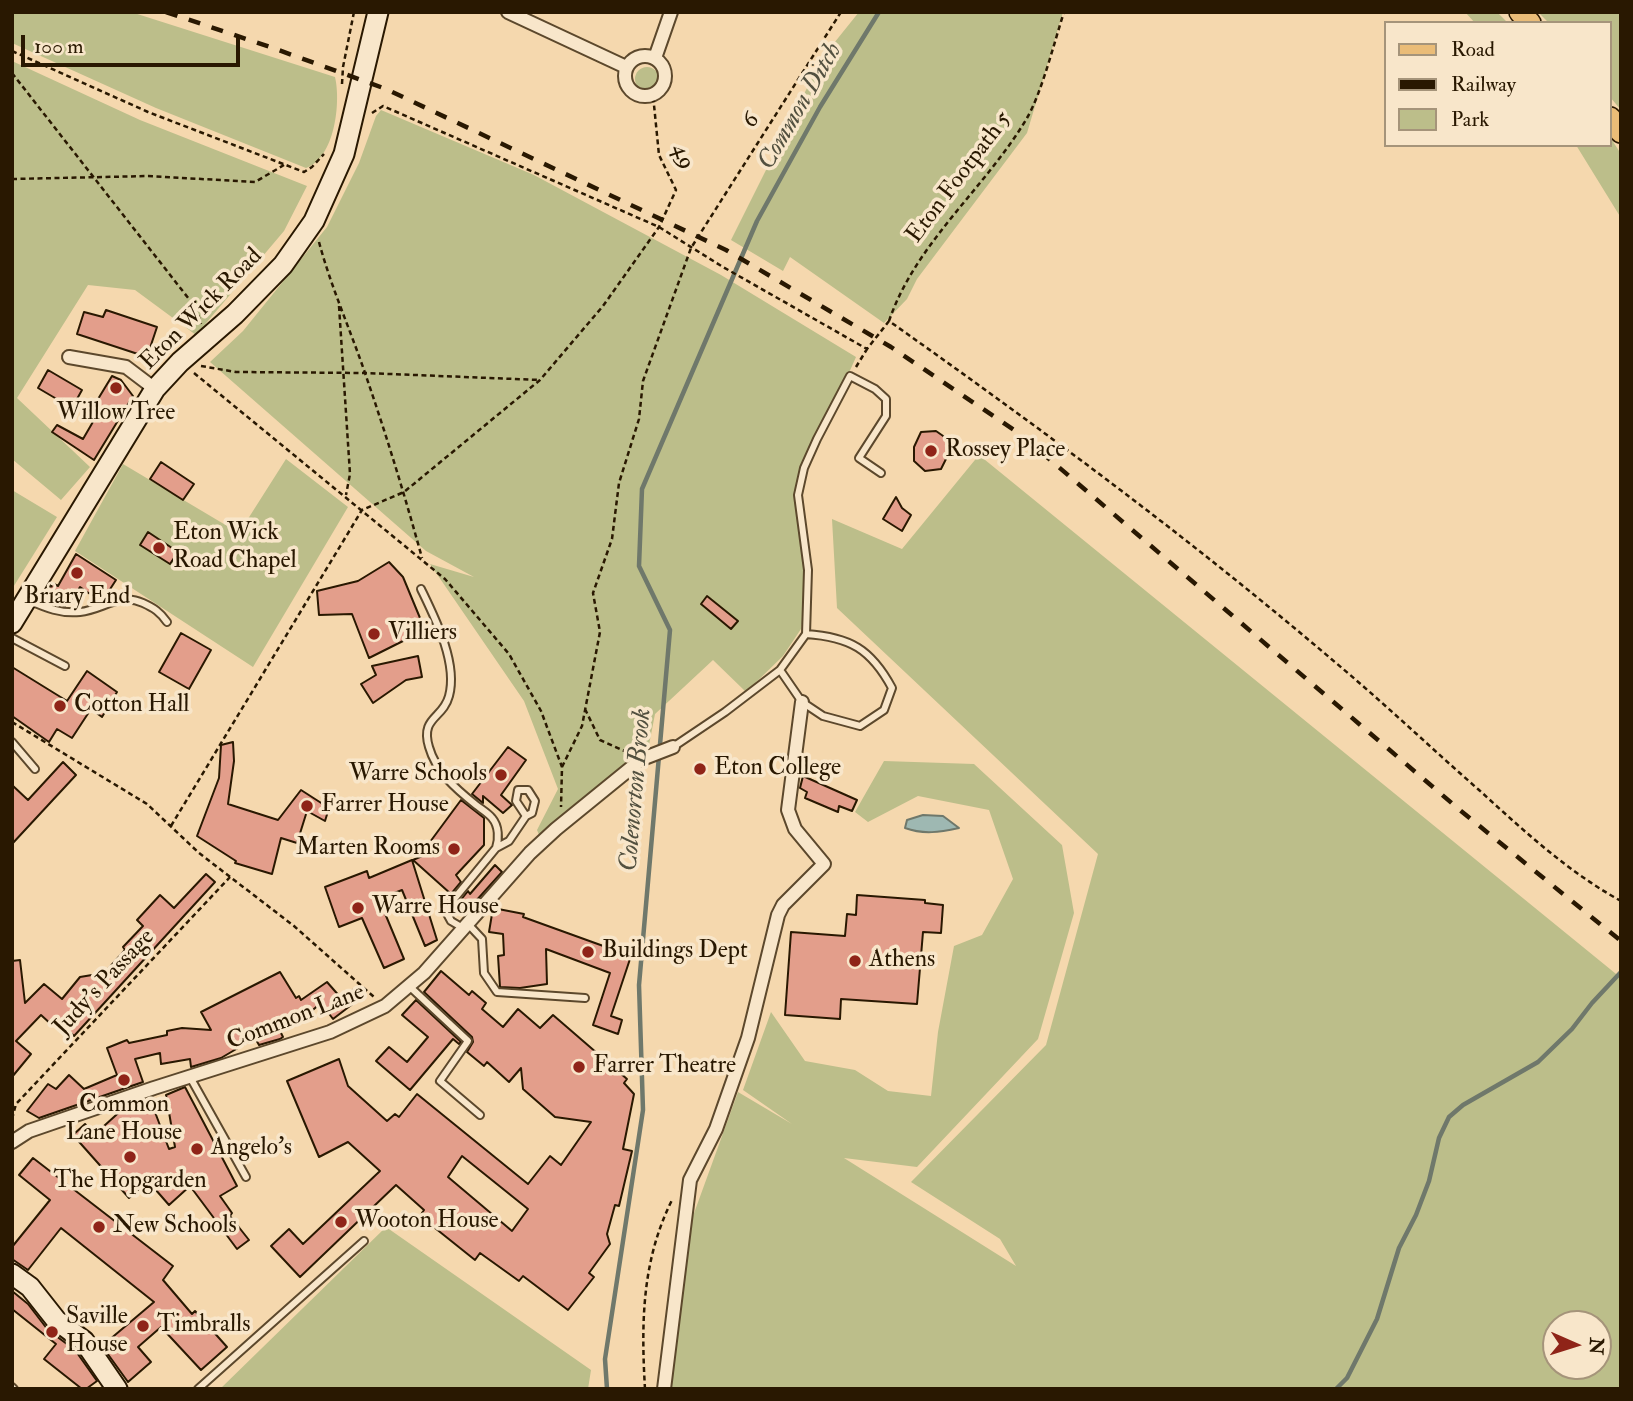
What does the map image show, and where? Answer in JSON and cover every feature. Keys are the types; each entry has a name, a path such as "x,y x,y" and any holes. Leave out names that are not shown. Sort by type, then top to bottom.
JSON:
{"main road":[{"name":"Eton Wick Road","path":"12,622 155,389 180,362 236,314 283,265 314,222 344,155 378,12"},
{"path":"12,1275 30,1287 84,1341 117,1389"}],"street":[{"path":"508,12 626,67"},
{"path":"655,58 671,12"},
{"path":"640,56 655,58 663,66 666,75 663,85 653,95 642,96 631,91 625,82 626,67 640,56"},
{"path":"69,357 126,367 155,389"},
{"path":"664,1389 690,1180 716,1129 748,1038 778,915 783,905 824,864 795,828 788,810 802,702"},
{"name":"Common Lane","path":"12,1142 29,1130 330,1032 385,1006 424,973 556,829 642,759 673,747"}],"lane":[{"path":"673,747 780,670 806,634 808,570 798,495 804,468 850,376 886,399 886,416 859,457 881,473"},
{"path":"421,589 445,647 450,672 449,698 440,712 428,723 426,733 429,748 436,766 456,789 494,819 499,837 496,848"},
{"path":"26,599 51,611 82,612 124,598 135,599 158,610 167,622"},
{"path":"780,670 802,702 822,716 860,726 884,710 892,688 881,668 854,644 827,636 806,634"},
{"path":"12,638 65,666"},
{"path":"12,742 35,769"},
{"path":"526,816 509,841 496,848 445,910 451,921 465,926 482,939 484,973 497,992 585,998"},
{"path":"409,986 468,1041 440,1081 480,1115"},
{"path":"190,1077 246,1177"},
{"path":"198,1389 364,1241"}],"path":[{"path":"342,92 343,67 354,12"},
{"name":"6","path":"562,767 582,726 600,632 593,593 612,539 619,483 639,419 643,381 691,248 841,12"},
{"name":"Eton Footpath 5","path":"867,349 889,321 897,299 923,254 1028,116 1064,12"},
{"path":"12,51 148,112 304,172 328,149 344,155"},
{"path":"12,73 196,308 206,340"},
{"name":"49","path":"653,95 659,155 676,190 659,227"},
{"path":"368,124 373,111 383,106 659,227 726,269 867,349 850,376"},
{"path":"12,179 93,176 255,182 284,165"},
{"path":"171,826 362,510 404,492 540,380 603,306 659,227"},
{"path":"317,234 404,492 422,560"},
{"path":"339,303 350,474 346,496"},
{"path":"889,321 1038,427 1248,589 1367,689 1514,822 1593,886 1621,901"},
{"path":"180,362 236,372 365,373 540,380"},
{"path":"180,362 445,579 509,654 541,711 562,767 563,799 556,829"},
{"path":"585,709 600,740 642,759"},
{"path":"12,722 147,804 199,853 294,926 385,1006"},
{"name":"Judy's Passage","path":"12,1119 16,1104 230,877"},
{"path":"645,1389 645,1297 650,1256 662,1220 673,1198"}],"green space":[{"path":"12,12 131,12 335,77 336,114 330,141 316,162 306,168 156,108 12,43"},
{"path":"859,12 1063,12 1027,133 917,279 907,299 884,323 790,257 783,271 731,240 822,58"},
{"path":"1465,12 1497,12 1506,21 1473,21"},
{"path":"1538,12 1621,12 1621,110 1612,99 1612,21 1547,21"},
{"path":"12,61 140,120 307,186 284,231 196,335 135,290 88,285 17,398 90,467 61,500 12,459"},
{"path":"647,67 656,70 659,79 656,88 647,91 638,88 635,79 638,70"},
{"path":"381,110 534,175 721,275 856,357 797,490 806,603 801,629 783,656 746,692 713,660 655,714 648,750 540,837 537,830 558,789 524,701 430,564 474,577 426,551 210,362 243,331 327,227 359,163 376,116"},
{"path":"1612,140 1621,154 1621,218 1577,147 1612,147"},
{"path":"979,455 1621,978 1621,1389 670,1389 693,1216 738,1092 792,1124 743,1090 771,1012 805,1061 855,1070 888,1091 931,1096 938,1032 954,946 982,935 1013,879 989,810 918,796 868,822 855,812 884,761 974,764 1062,845 1074,913 1038,1039 917,1167 844,1158 1016,1266 1000,1239 911,1182 1046,1045 1098,854 837,608 832,519 902,549"},
{"path":"286,459 348,507 253,667 75,551 123,464 239,533"},
{"path":"12,490 57,517 12,589"},
{"path":"386,1227 591,1370 588,1389 220,1389"}],"water":[{"path":"923,815 943,816 959,828 925,832 905,828 907,820"}],"building":[{"path":"106,310 157,327 147,357 77,334 84,312 103,317"},
{"path":"48,370 82,390 72,408 38,388"},
{"path":"112,376 121,380 133,396 94,460 52,432 57,425 83,439 101,408 95,404"},
{"name":"Rossey Place","path":"936,431 946,438 948,455 941,469 925,471 914,461 914,447 921,432"},
{"path":"161,462 194,484 183,500 150,479"},
{"path":"896,497 902,508 911,515 902,531 883,519"},
{"name":"Eton Wick Road Chapel","path":"148,532 178,552 170,564 140,545"},
{"path":"76,554 116,580 103,600 100,601 80,587 72,601 69,599 65,606 53,604 43,598 52,583 58,586"},
{"name":"Villiers","path":"389,562 403,577 425,630 369,658 352,614 319,615 317,591 358,581"},
{"path":"707,596 738,621 731,629 701,604"},
{"path":"181,633 211,650 189,689 159,672"},
{"path":"418,656 422,677 406,680 373,703 361,684 376,675 372,666"},
{"name":"Cotton Hall","path":"12,667 67,701 87,671 117,692 102,717 91,709 72,738 57,729 49,742 12,716"},
{"name":"Farrer House","path":"233,742 234,761 228,804 278,820 301,790 329,808 325,821 307,811 297,843 281,838 272,874 235,863 236,861 197,836 219,778 221,745"},
{"name":"Warre Schools","path":"508,747 526,760 501,795 512,805 503,813 483,796 483,803 472,794"},
{"path":"63,762 76,775 12,844 12,785 28,800"},
{"path":"803,776 857,800 852,811 839,806 838,812 805,798 807,792 800,788"},
{"name":"Marten Rooms","path":"461,800 484,818 484,845 456,875 461,882 451,894 413,860 429,853 427,846"},
{"name":"Warre House","path":"412,860 437,940 425,946 402,890 379,899 404,959 384,968 362,918 339,927 325,887 367,871 369,878"},
{"path":"495,865 502,872 466,912 459,906 460,901 468,891 470,894"},
{"path":"206,874 215,882 74,1036 58,1021 53,1026 41,1015 16,1041 31,1054 12,1077 12,961 20,960 25,1003 44,984 62,999 80,977 92,975 99,979 143,926 137,920 160,895 174,908"},
{"name":"Athens","path":"857,895 925,900 925,903 943,905 941,933 923,932 917,1004 841,999 840,1019 785,1015 791,932 845,936 847,914 856,915"},
{"path":"493,908 524,914 523,917 631,956 611,1016 622,1020 618,1034 593,1025 610,973 546,949 547,984 520,988 500,987 498,956 504,955 503,934 489,932"},
{"path":"441,971 469,995 472,991 486,1003 482,1009 503,1027 518,1009 540,1028 553,1015 627,1079 624,1083 634,1094 623,1149 632,1151 619,1206 615,1205 607,1234 610,1244 589,1273 594,1277 568,1310 523,1276 519,1281 480,1253 475,1260 420,1216 424,1210 396,1185 300,1277 271,1246 289,1229 303,1244 380,1171 348,1142 319,1157 287,1081 339,1059 348,1086 387,1121 395,1114 399,1117 417,1094 528,1184 550,1156 561,1165 591,1122 555,1117 523,1089 521,1068 509,1082 487,1062 484,1066 467,1052 473,1042 472,1037 424,992","holes":["462,1156 528,1209 512,1231 448,1177"]},
{"path":"280,972 296,998 299,996 301,1000 327,982 341,998 354,989 363,996 333,1019 321,1003 308,1014 279,1029 283,1037 280,1039 259,1045 255,1038 221,1058 191,1067 190,1059 161,1064 160,1053 135,1059 143,1082 39,1118 27,1111 48,1084 56,1089 69,1075 84,1089 117,1075 107,1048 127,1040 129,1043 167,1035 167,1031 182,1028 211,1030 201,1012"},
{"path":"416,1000 461,1042 459,1044 453,1039 410,1090 376,1061 389,1047 407,1062 428,1037 402,1015"},
{"path":"185,1087 237,1186 220,1196 232,1213 230,1216 249,1240 237,1249 190,1186 169,1205 148,1181 129,1198 73,1135 85,1124 94,1135 125,1107 150,1099 169,1149 175,1147 166,1095"},
{"path":"33,1158 173,1266 163,1280 192,1314 195,1311 227,1347 201,1370 161,1327 138,1347 151,1362 128,1382 102,1346 154,1302 61,1228 28,1270 12,1259 12,1247 50,1200 19,1175"},
{"name":"Saville House","path":"12,1291 28,1304 48,1330 75,1350 97,1381 82,1389 44,1359 56,1344 12,1309"}],"waterway":[{"name":"Colenorton Brook","path":"607,1389 605,1359 643,1110 639,985 670,630 639,566 642,489 757,221 820,107 879,12"},
{"path":"1336,1389 1347,1378 1377,1319 1399,1248 1429,1181 1439,1138 1449,1117 1463,1105 1538,1062 1572,1029 1621,972"}],"railway":[{"path":"166,12 386,89 726,250 891,347 1020,434 1461,811 1621,941"}],"place":[{"name":"Willow Tree","path":"116,388"},
{"name":"Rossey Place","path":"931,451"},
{"name":"Eton Wick Road Chapel","path":"159,548"},
{"name":"Briary End","path":"77,573"},
{"name":"Villiers","path":"374,634"},
{"name":"Cotton Hall","path":"60,706"},
{"name":"Eton College","path":"700,769"},
{"name":"Warre Schools","path":"501,775"},
{"name":"Farrer House","path":"307,806"},
{"name":"Marten Rooms","path":"454,849"},
{"name":"Warre House","path":"358,908"},
{"name":"Buildings Dept","path":"588,952"},
{"name":"Athens","path":"855,961"},
{"name":"Farrer Theatre","path":"579,1067"},
{"name":"Common Lane House","path":"124,1080"},
{"name":"Angelo's","path":"197,1149"},
{"name":"The Hopgarden","path":"130,1157"},
{"name":"Wooton House","path":"341,1222"},
{"name":"New Schools","path":"99,1227"},
{"name":"Timbralls","path":"143,1326"},
{"name":"Saville House","path":"52,1332"}],"water label":[{"name":"Common Ditch","path":"801,107"}]}
